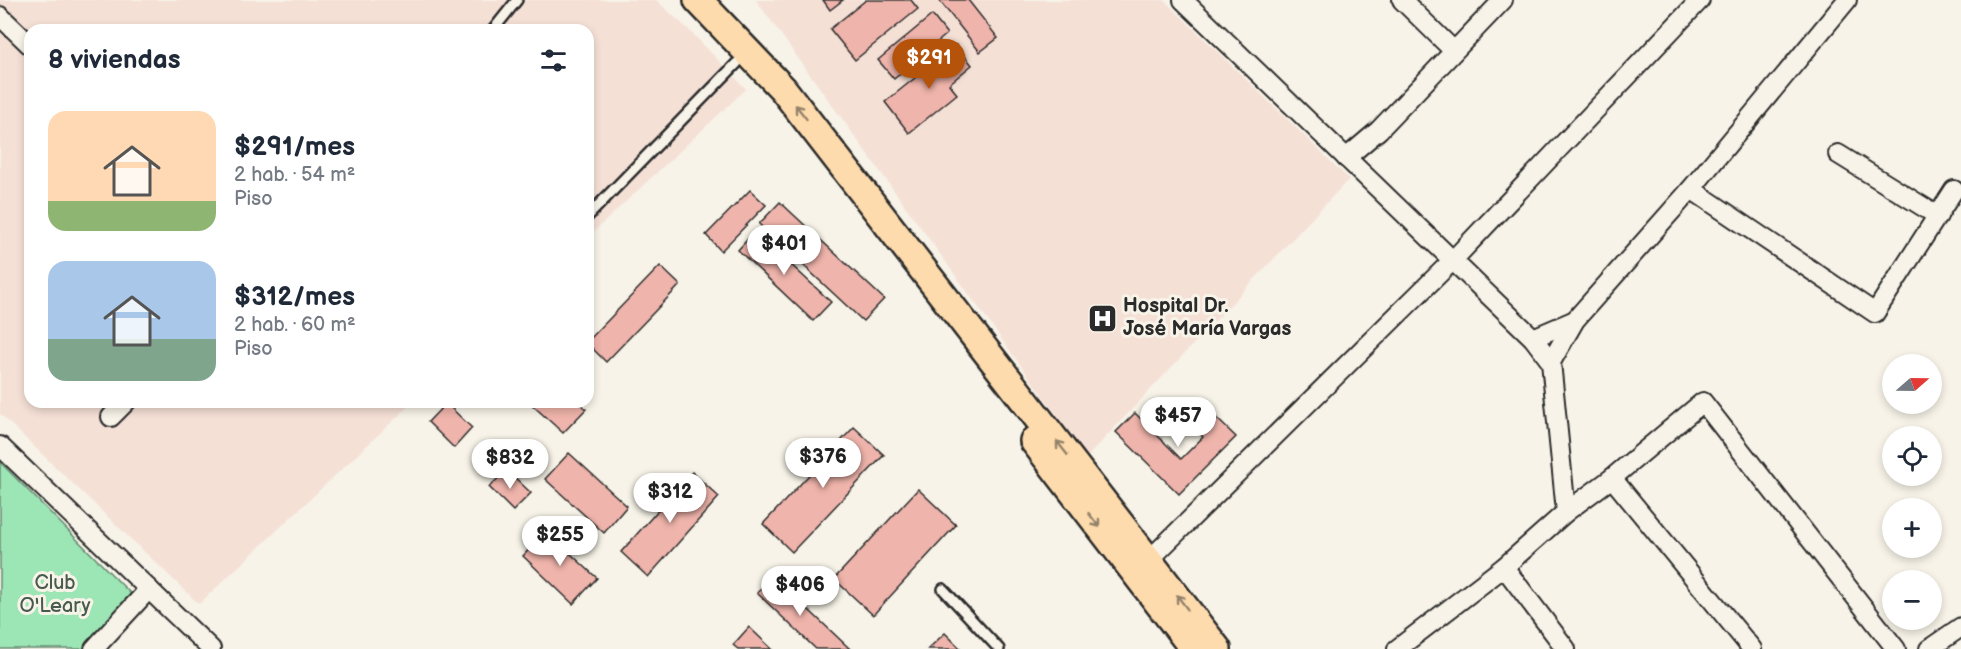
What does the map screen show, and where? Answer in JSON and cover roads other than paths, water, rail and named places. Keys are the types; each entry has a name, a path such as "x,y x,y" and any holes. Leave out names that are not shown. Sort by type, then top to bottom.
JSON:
{"main road":[{"path":"676,0 737,63 1142,566 1217,649"},
{"path":"698,0 783,89 1142,566 1194,649"}],"street":[{"path":"1183,0 1533,338 1551,362 1566,512"},
{"path":"1402,0 1454,51"},
{"path":"1346,158 1379,130 1503,0"},
{"path":"1142,566 1453,260 1700,0"},
{"path":"1551,362 1575,320 1691,189 1847,0"},
{"path":"0,16 24,39"},
{"path":"1838,154 1938,216"},
{"path":"1691,189 1875,313 1954,190"},
{"path":"1533,338 1575,320"},
{"path":"1396,649 1504,567 1566,512 1612,478 1703,402 1896,649"},
{"path":"111,417 120,408"},
{"path":"0,446 211,649"},
{"path":"1612,478 1752,649"},
{"path":"1504,567 1566,649"},
{"path":"94,649 149,589"},
{"path":"1929,649 1961,627"}],"lane":[{"path":"498,24 517,0"},
{"path":"594,210 737,63"},
{"path":"943,589 999,649"}],"place":[{"name":"Hospital Dr. José María Vargas","path":"1102,318"}],"park label":[{"name":"Club O'Leary","path":"55,594"}]}
